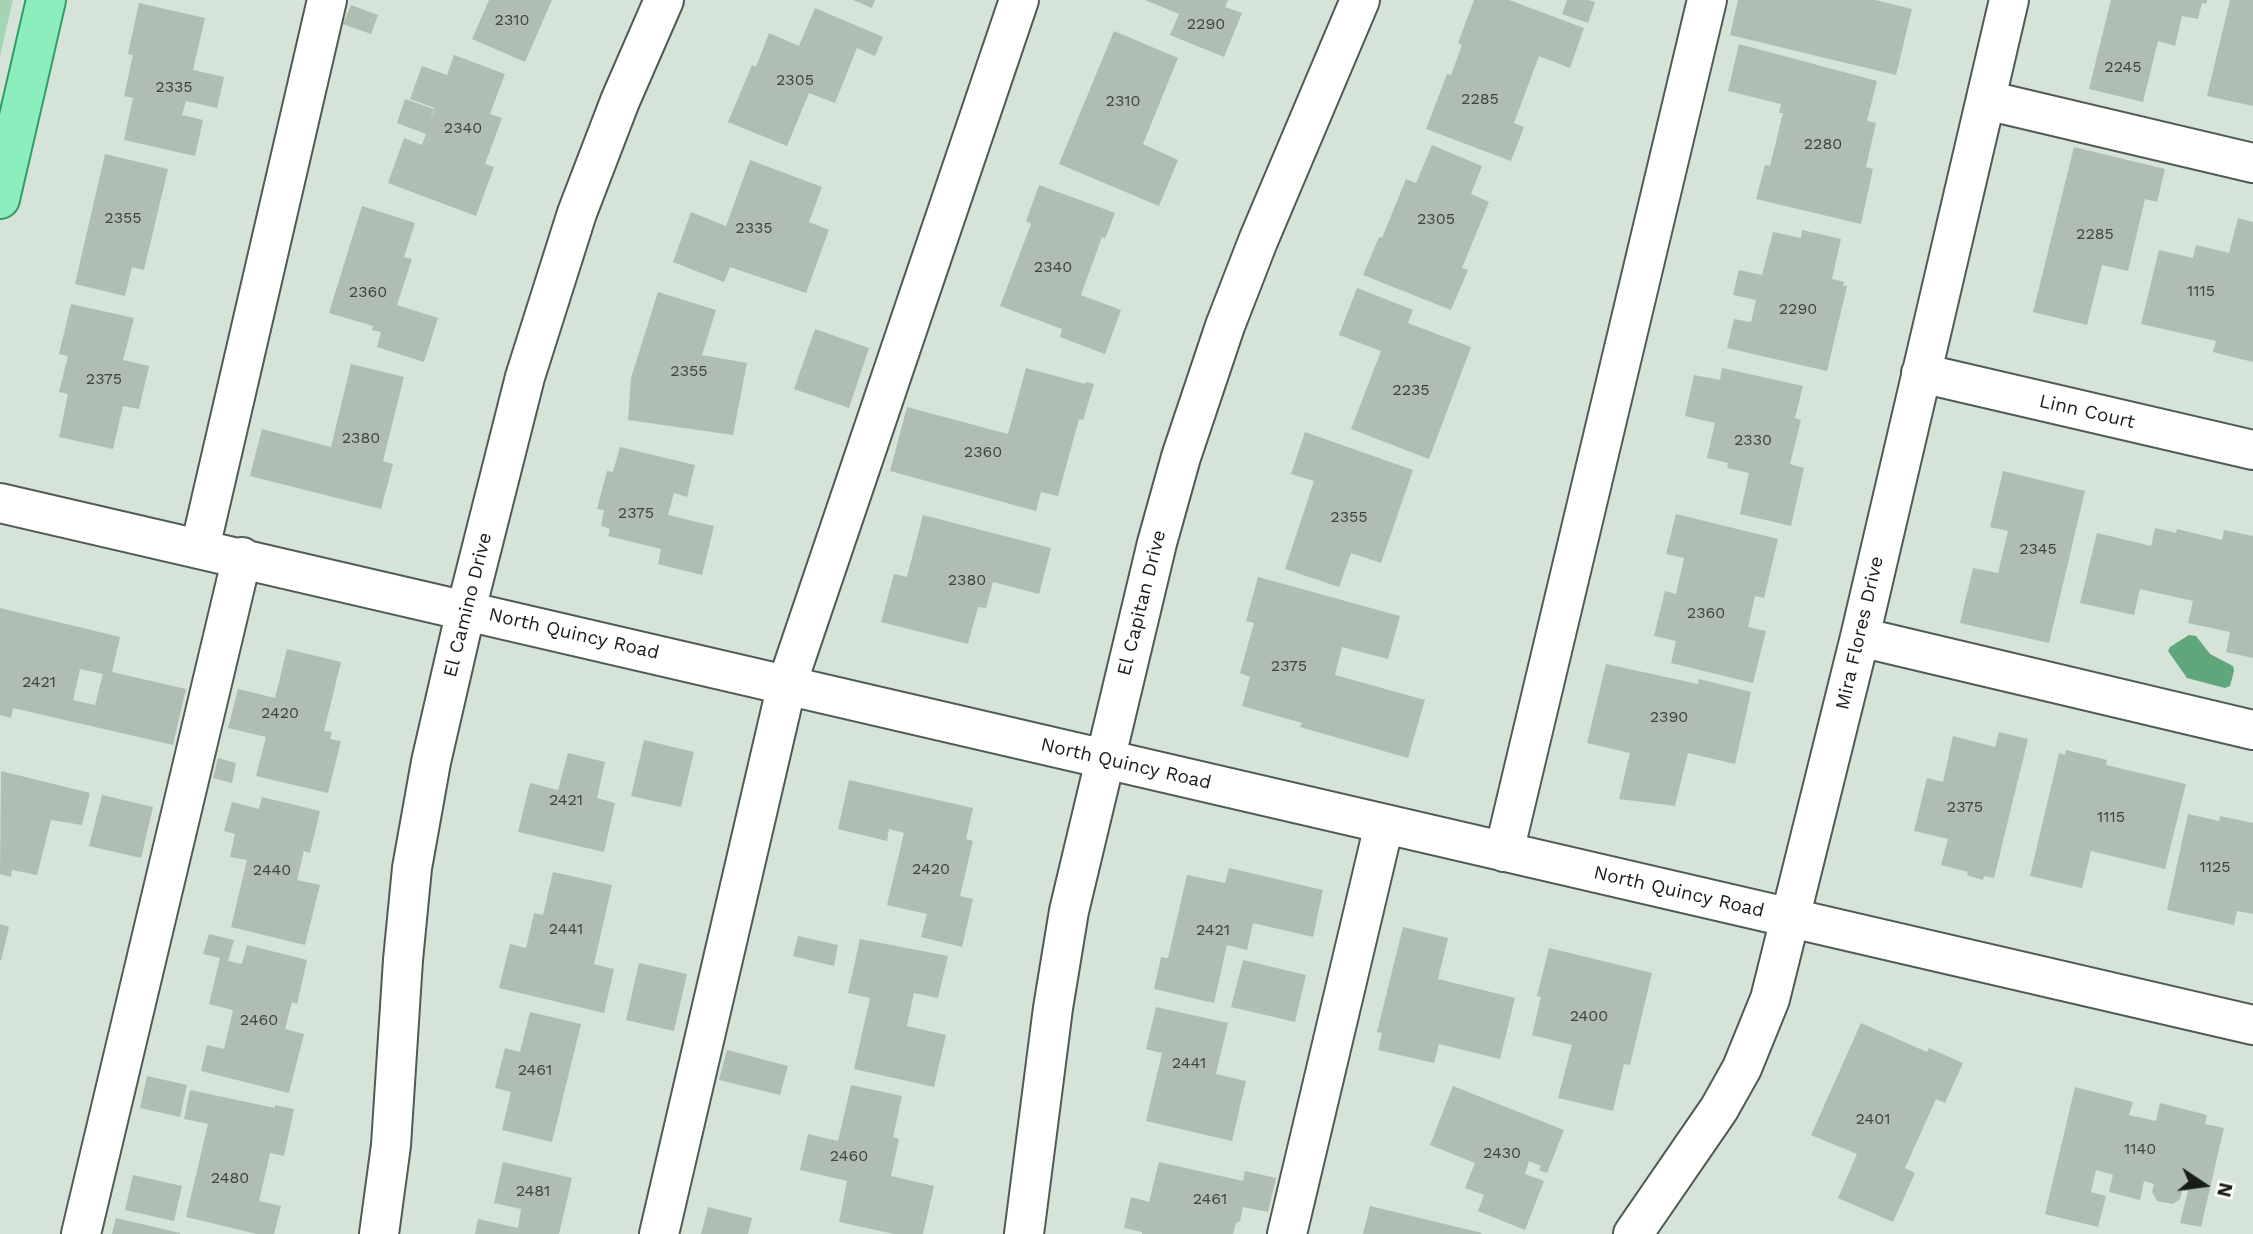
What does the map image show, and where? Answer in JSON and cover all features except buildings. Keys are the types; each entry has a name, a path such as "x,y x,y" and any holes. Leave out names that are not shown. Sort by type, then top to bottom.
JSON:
{"main road":[{"path":"0,199 46,0"}],"street":[{"path":"200,548 327,0"},
{"name":"El Camino Drive","path":"379,1234 391,1145 402,960 412,869 431,762 525,377 598,156 664,0"},
{"path":"659,1234 787,684 1019,0"},
{"name":"El Capitan Drive","path":"1024,1234 1069,911 1157,543 1181,457 1213,360 1258,241 1360,0"},
{"path":"1504,852 1707,0"},
{"name":"Mira Flores Drive","path":"1633,1234 1704,1132 1742,1068 1770,999 1860,637 2010,0"},
{"path":"1986,100 2253,163"},
{"name":"Linn Court","path":"1921,373 2253,450"},
{"name":"North Quincy Road","path":"0,503 2253,1025"},
{"path":"81,1234 242,557"},
{"path":"1860,637 2253,730"},
{"path":"1287,1234 1384,825"}],"shaded area":[{"path":"0,0 13,0 0,56"},
{"path":"2189,635 2196,636 2210,654 2233,666 2230,686 2225,688 2187,678 2168,651"}]}
